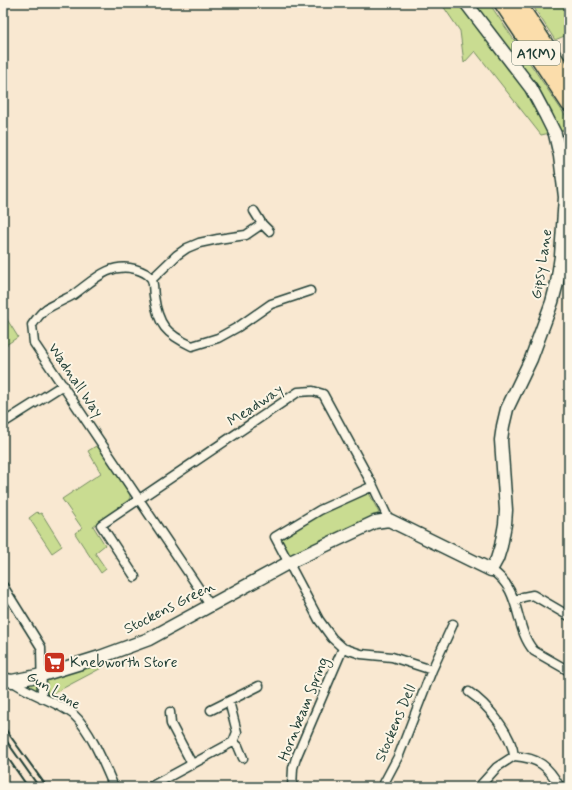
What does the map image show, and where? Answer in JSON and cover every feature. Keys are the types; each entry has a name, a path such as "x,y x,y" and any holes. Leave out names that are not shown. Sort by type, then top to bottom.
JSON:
{"highway":[{"name":"A1(M)","path":"502,3 569,104"},
{"name":"A1(M)","path":"518,3 569,80"}],"street":[{"name":"Gipsy Lane","path":"466,3 531,88 546,116 554,134 560,156 565,197 561,256 552,302 531,359 508,409 503,426 501,440 506,510 505,524 498,559 491,570"},
{"path":"254,211 268,231"},
{"path":"262,224 246,234 199,243 187,248 176,255 152,279 158,312 163,326 172,336 192,346 218,338 238,328 271,304 310,291"},
{"name":"Wadnall Way","path":"152,279 144,272 130,268 115,268 105,272 94,278 72,295 45,310 32,325 34,343 64,385 210,605"},
{"path":"3,423 64,385"},
{"name":"Meadway","path":"136,577 101,525 298,392 313,391 323,394 373,486 389,520"},
{"path":"288,563 275,537 320,510 373,486"},
{"path":"389,520 496,573 504,582 515,601 523,635 529,646 534,651 569,671"},
{"name":"Stockens Green","path":"8,680 42,675 100,657 148,638 288,563 375,522 389,520"},
{"name":"Hornbeam Spring","path":"288,563 326,631 343,648 296,758 293,768 292,787"},
{"path":"3,586 41,647 42,698"},
{"path":"515,601 523,597 533,595 569,616"},
{"name":"Stockens Dell","path":"382,787 399,755 432,670 453,624"},
{"name":"Stockens Dell","path":"343,648 361,654 392,658 432,670"},
{"name":"Gun Lane","path":"8,680 73,715 83,726 103,762 114,787"},
{"path":"211,710 259,686"},
{"path":"469,692 492,713 511,744 514,756"},
{"path":"150,787 233,742 237,732 229,701"},
{"path":"170,712 172,724 192,764"},
{"path":"233,742 238,746 243,758"},
{"path":"479,787 497,767 514,756 524,756 546,766 554,775 560,787"}],"green space":[{"path":"441,3 489,3 569,121 569,136 564,130 541,135 475,51 464,63 460,31"},
{"path":"531,3 569,3 569,34 555,40"},
{"path":"3,313 18,337 3,347"},
{"path":"96,446 99,448 130,495 127,504 93,526 105,545 95,553 106,569 101,573 76,535 75,533 82,528 62,499 101,473 88,451"},
{"path":"369,493 379,513 289,558 279,538 324,512"},
{"path":"37,512 39,514 41,513 44,517 62,546 52,553 29,518"},
{"path":"105,659 109,664 54,693 59,703 47,694 44,685 48,678"},
{"path":"38,682 38,691 24,686 24,683"}],"railway":[{"path":"3,726 47,787"},
{"path":"3,736 39,787"},
{"path":"3,751 28,787"}],"place":[{"name":"Knebworth Store","path":"55,662"}]}
